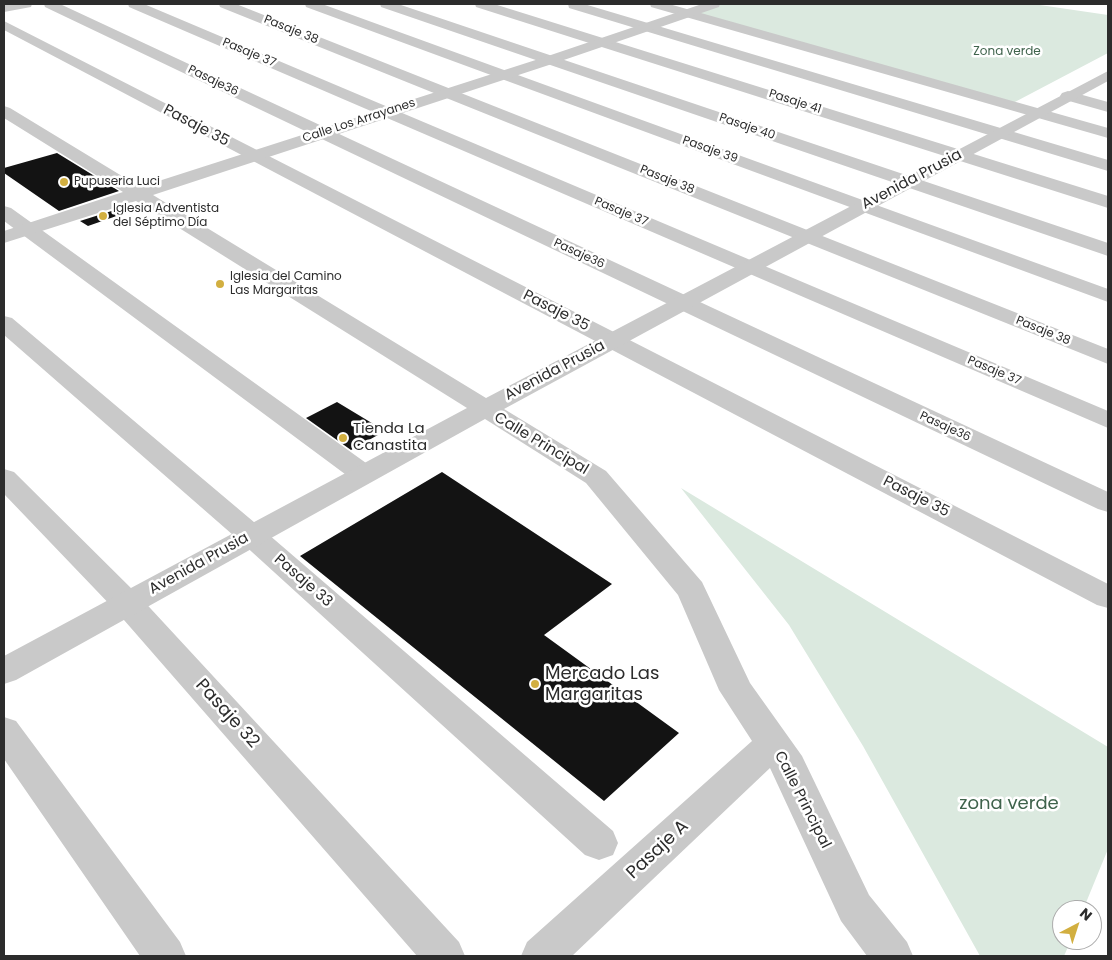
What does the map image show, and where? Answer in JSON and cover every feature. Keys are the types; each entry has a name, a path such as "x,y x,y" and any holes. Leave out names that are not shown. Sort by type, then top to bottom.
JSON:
{"street":[{"path":"4,8 26,4"},
{"name":"Pasaje36","path":"50,4 1108,503"},
{"name":"Pasaje 37","path":"134,4 385,113 1108,420"},
{"name":"Pasaje 38","path":"225,4 1108,357"},
{"name":"Pasaje 39","path":"311,4 1108,296"},
{"name":"Pasaje 40","path":"386,4 1108,250"},
{"name":"Pasaje 41","path":"481,4 1108,202"},
{"path":"656,4 1108,132"},
{"name":"Calle Los Arrayanes","path":"4,237 550,60 714,4"},
{"path":"574,6 1108,166"},
{"name":"Pasaje 35","path":"4,25 252,156 1108,597"},
{"name":"Avenida Prusia","path":"4,671 363,474 1108,75"},
{"path":"1068,96 1108,107"},
{"name":"Calle Principal","path":"4,111 484,410 596,477 691,590 736,690 789,768 855,908 892,956"},
{"path":"4,212 363,474"},
{"name":"Pasaje 33","path":"4,323 251,536 599,843"},
{"name":"Pasaje 32","path":"4,478 128,604 444,956"},
{"path":"4,731 165,956"},
{"name":"Pasaje A","path":"542,956 773,743"}],"green space":[{"name":"Zona verde","path":"720,4 1033,4 1108,15 1108,53 1013,103 697,14"},
{"name":"zona verde","path":"681,488 1108,747 1108,849 1087,900 1052,900 1052,950 1067,950 1064,956 980,956 863,746 789,625"}],"building":[{"name":"Pupuseria Luci","path":"57,153 119,191 59,211 4,173 4,168"},
{"name":"Iglesia Adventista del Séptimo Día","path":"121,208 128,212 88,226 80,221"},
{"path":"337,402 385,431 351,450 306,418"},
{"name":"Mercado Las Margaritas","path":"442,472 612,584 544,635 679,733 604,801 300,556"}],"place":[{"name":"Pupuseria Luci","path":"64,182"},
{"name":"Iglesia Adventista del Séptimo Día","path":"103,216"},
{"name":"Iglesia del Camino Las Margaritas","path":"220,284"},
{"name":"Tienda La Canastita","path":"343,438"},
{"name":"Mercado Las Margaritas","path":"535,684"}]}
